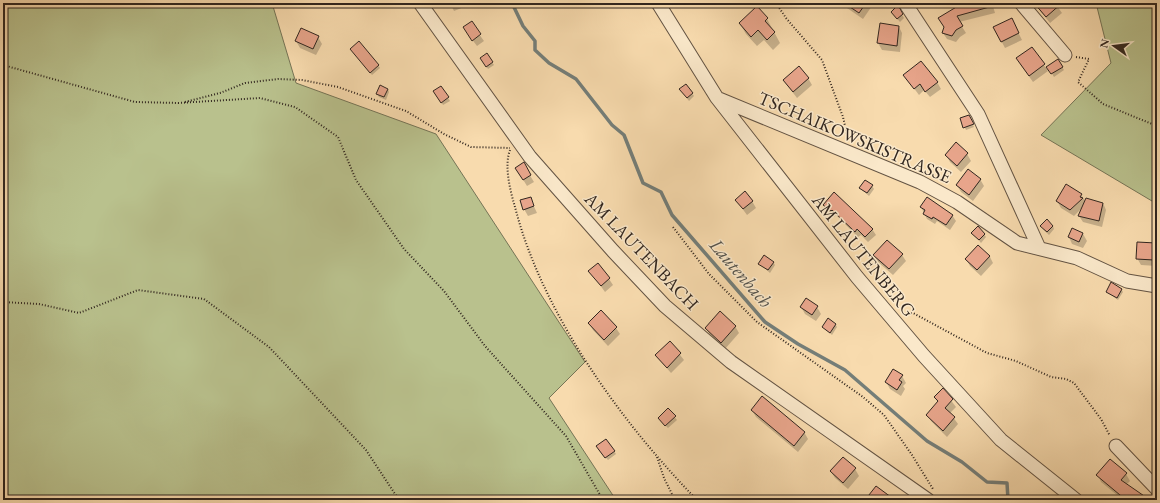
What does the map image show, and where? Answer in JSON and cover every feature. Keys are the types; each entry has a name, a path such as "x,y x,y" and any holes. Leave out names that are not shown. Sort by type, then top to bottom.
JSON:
{"street":[{"name":"AM LAUTENBACH","path":"420,3 515,145 540,169 664,306 731,362 932,497"},
{"name":"AM LAUTENBERG","path":"658,3 718,98 888,315 1002,440 1076,500"},
{"path":"905,3 978,114 1039,248"},
{"path":"1021,3 1065,55"},
{"name":"TSCHAIKOWSKISTRASSE","path":"718,98 920,182 957,202 1017,243 1077,258 1127,281 1157,286"},
{"path":"1116,446 1157,489"}],"path":[{"path":"776,3 786,18 822,60 843,116 850,153"},
{"path":"1065,55 1089,59 1078,82 1103,104 1157,126"},
{"path":"3,65 135,102 178,103 260,98 295,107 338,137 356,180 404,249 444,291 484,346 566,436 603,500"},
{"path":"178,103 220,93 245,83 278,79 302,80 338,87 406,111 444,134 471,147 515,145"},
{"path":"515,145 509,154 509,174 520,227 533,264 568,333 602,384 657,455 697,500"},
{"path":"673,227 709,274 757,322 862,397 884,415 912,455 932,497"},
{"path":"3,302 39,304 79,313 138,290 204,299 269,347 366,450 399,500"},
{"path":"888,315 913,313 987,353 1016,361 1051,377 1066,379 1074,383 1101,419 1116,446"},
{"path":"657,455 664,478 675,500"}],"green space":[{"path":"3,3 272,3 296,83 436,134 585,362 549,398 616,500 3,500"},
{"path":"1096,3 1157,3 1157,204 1041,135 1111,63"}],"building":[{"path":"844,3 866,3 859,13"},
{"path":"963,3 992,3 993,6 957,16 963,26 956,30 952,36 942,33 944,27 938,18"},
{"path":"1034,3 1062,3 1046,17"},
{"path":"898,5 903,14 897,19 891,12"},
{"path":"757,6 768,18 765,21 775,32 767,40 758,30 751,37 739,23"},
{"path":"1012,18 1019,33 1001,42 993,27"},
{"path":"472,21 481,34 472,41 463,27"},
{"path":"880,23 899,26 897,46 877,43"},
{"path":"301,28 319,36 313,49 295,41"},
{"path":"359,41 379,65 370,73 350,49"},
{"path":"1032,47 1045,64 1029,76 1016,58"},
{"path":"487,53 493,62 486,67 480,58"},
{"path":"1058,59 1063,67 1051,74 1046,67"},
{"path":"921,61 938,82 925,92 920,84 914,89 903,75"},
{"path":"799,66 809,78 793,92 783,80"},
{"path":"686,84 693,93 687,98 679,89"},
{"path":"380,85 388,89 384,97 376,94"},
{"path":"441,86 449,97 441,103 433,91"},
{"path":"969,115 974,124 963,128 960,118"},
{"path":"956,142 968,153 957,166 945,155"},
{"path":"524,162 531,175 523,180 515,168"},
{"path":"968,169 981,179 969,195 956,185"},
{"path":"865,180 873,185 867,193 859,188"},
{"path":"1066,184 1082,194 1080,197 1083,198 1070,210 1056,201"},
{"path":"745,191 753,201 743,209 735,200"},
{"path":"834,192 873,229 865,237 857,229 855,232 832,210 831,211 823,205"},
{"path":"531,197 534,206 523,210 520,200"},
{"path":"927,197 953,215 946,225 933,217 932,219 923,214 925,210 920,207"},
{"path":"1086,198 1103,203 1099,221 1078,216"},
{"path":"1047,219 1053,226 1047,232 1040,226"},
{"path":"978,226 985,234 979,240 971,233"},
{"path":"1072,228 1083,233 1079,242 1068,237"},
{"path":"887,240 903,254 889,269 873,255"},
{"path":"1137,242 1156,243 1154,260 1136,259"},
{"path":"978,245 990,256 977,270 965,259"},
{"path":"764,255 774,262 768,270 758,264"},
{"path":"598,263 610,278 601,286 588,271"},
{"path":"1111,282 1122,289 1117,298 1106,292"},
{"path":"806,298 818,306 812,315 800,307"},
{"path":"601,310 617,327 604,340 588,323"},
{"path":"720,311 736,326 721,343 705,328"},
{"path":"828,318 836,324 830,333 822,327"},
{"path":"670,341 681,353 667,368 655,355"},
{"path":"893,369 903,375 899,380 902,382 897,390 885,382"},
{"path":"943,388 953,399 945,408 955,417 943,431 926,415 938,401 934,397"},
{"path":"762,396 805,432 794,446 751,410"},
{"path":"668,408 676,416 665,426 658,418"},
{"path":"606,439 615,451 605,458 596,446"},
{"path":"843,457 856,468 843,483 830,471"},
{"path":"1110,459 1127,473 1121,480 1150,500 1126,500 1096,475"},
{"path":"876,486 895,500 865,500"}],"waterway":[{"name":"Lautenbach","path":"512,3 523,26 535,41 535,50 549,63 576,79 612,125 624,135 643,183 661,192 672,215 765,322 798,344 845,370 927,441 962,462 987,482 1007,483 1008,500"}]}
